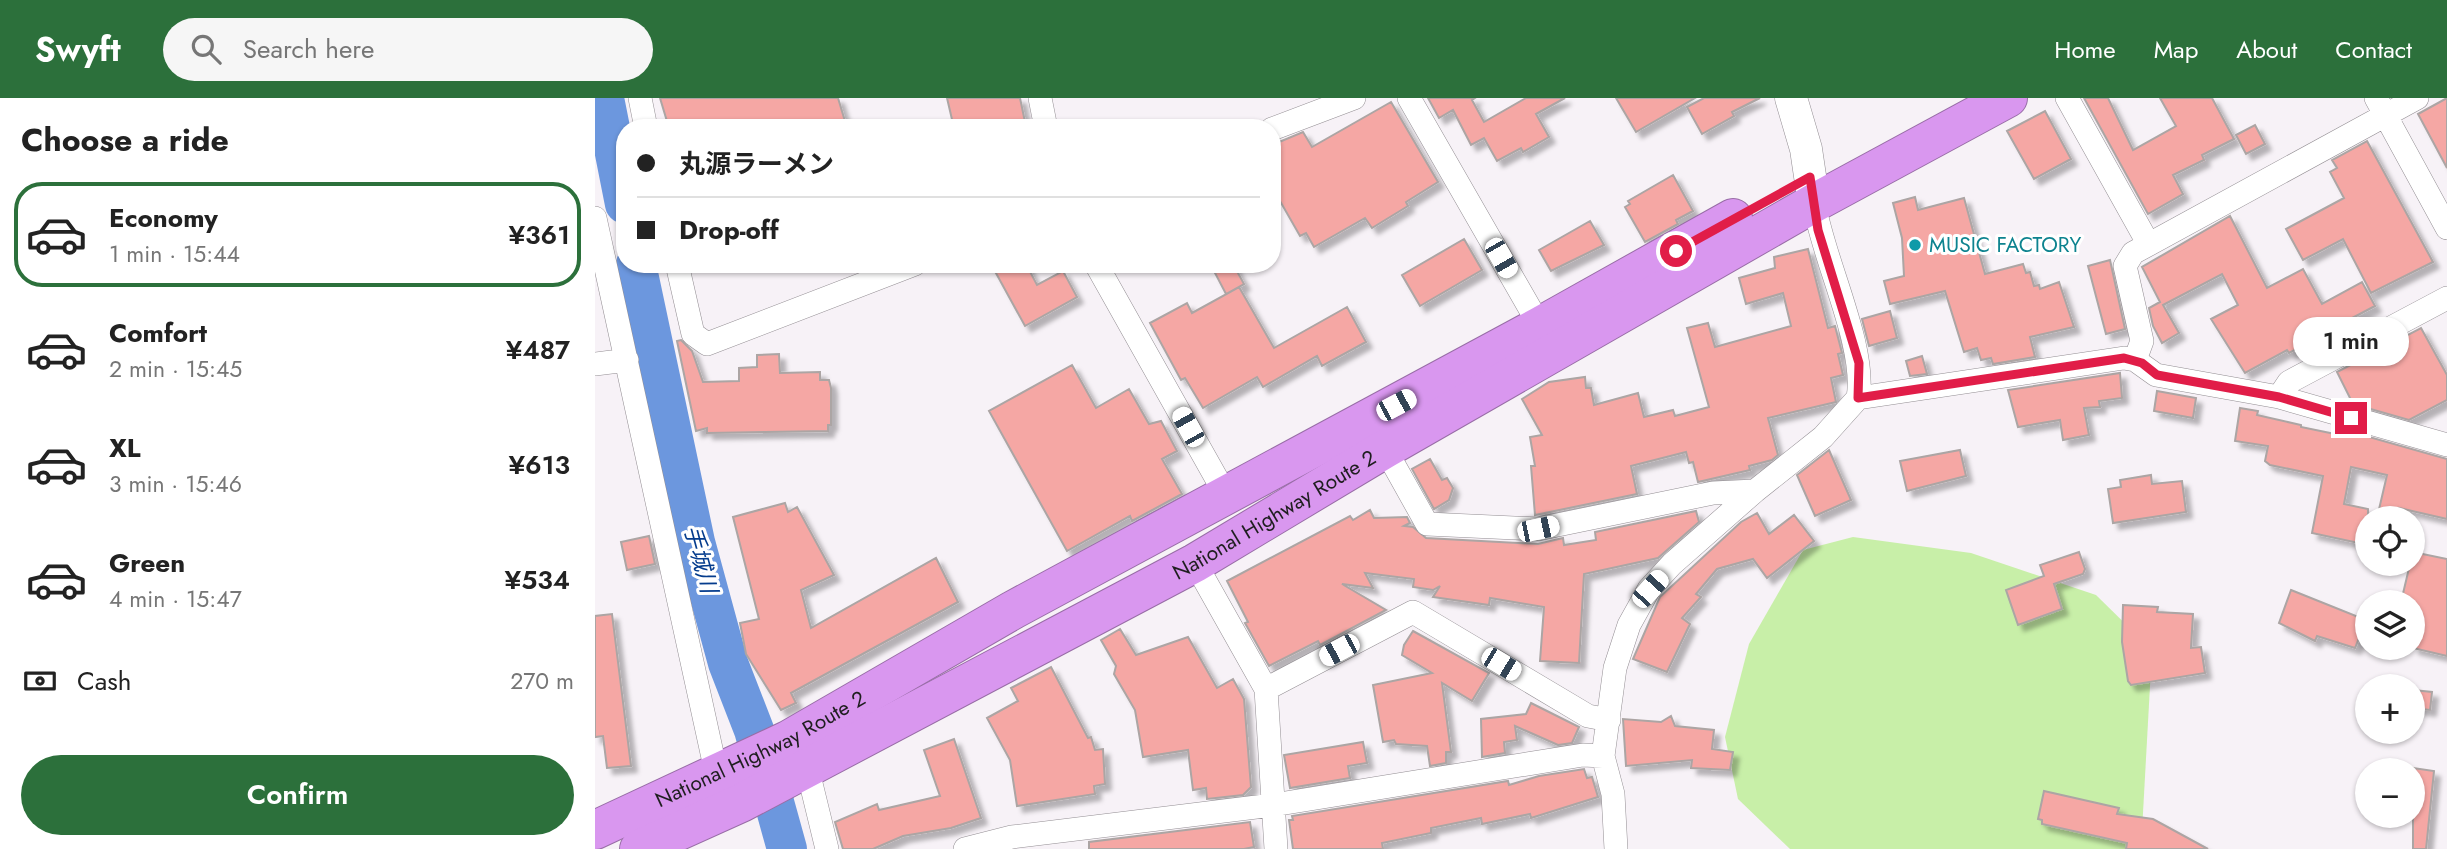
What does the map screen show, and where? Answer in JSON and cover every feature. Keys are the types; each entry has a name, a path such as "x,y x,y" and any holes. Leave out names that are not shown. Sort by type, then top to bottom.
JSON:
{"highway":[{"name":"National Highway Route 2","path":"595,830 797,760 1195,563 1812,190 1952,98"},
{"name":"National Highway Route 2","path":"797,760 1013,610 1540,326 1812,190 2008,98"},
{"name":"National Highway Route 2","path":"639,849 730,783"}],"street":[{"path":"640,98 644,119"},
{"path":"1040,98 1044,119"},
{"path":"1281,126 1354,98"},
{"path":"1409,98 1540,326"},
{"path":"1791,98 1812,190 1818,230 1859,363 1858,398"},
{"path":"2067,98 2148,243"},
{"path":"2135,360 2142,341 2125,266 2133,253 2381,107 2417,98"},
{"path":"2381,107 2447,228"},
{"path":"595,218 730,783"},
{"path":"679,273 693,334 707,344 892,273"},
{"path":"1101,273 1227,497"},
{"path":"2279,397 2290,382 2447,298"},
{"path":"1616,849 1613,794 1603,756 1615,668 1629,625 1650,589 1672,564 1755,491 1823,437 1858,398 2124,358 2135,360 2157,375 2279,397 2447,445"},
{"path":"595,364 627,360"},
{"path":"1385,449 1427,524 1538,529 1713,493 1755,491"},
{"path":"1195,563 1266,690 1276,849"},
{"path":"1266,690 1413,612 1588,716 1609,720"},
{"path":"965,849 1012,837 1273,805 1583,755 1603,756"},
{"path":"797,760 827,849"}],"green space":[{"path":"1853,537 1971,553 2096,595 2152,650 2141,849 1790,849 1738,799 1725,737 1749,644 1803,550"}],"building":[{"path":"660,98 838,98 844,119 666,119"},
{"path":"947,98 1020,98 1024,119 952,119"},
{"path":"1428,98 1475,98 1472,100 1484,122 1526,98 1565,98 1536,114 1549,137 1523,152 1521,148 1497,161 1484,138 1471,145 1453,110 1439,118"},
{"path":"1616,98 1695,98 1636,132"},
{"path":"1704,98 1760,98 1732,112 1734,116 1702,134 1687,107"},
{"path":"2084,98 2108,98 2133,150 2176,126 2160,98 2212,98 2234,139 2202,155 2204,160 2173,175 2183,194 2148,214"},
{"path":"2447,98 2447,168 2418,114"},
{"path":"1391,102 1438,182 1406,202 1408,206 1372,228 1365,218 1314,247 1306,233 1300,236 1281,203 1281,141 1303,132 1312,147"},
{"path":"2045,111 2071,159 2034,179 2007,131"},
{"path":"2255,125 2265,144 2246,154 2236,135"},
{"path":"2367,141 2433,262 2371,293 2343,239 2303,260 2286,229 2344,198 2330,172 2337,168 2332,160"},
{"path":"1673,175 1693,211 1676,220 1678,224 1645,242 1625,207 1630,204 1628,201"},
{"path":"1915,197 1918,210 1964,198 1985,274 2023,264 2026,273 2030,272 2034,286 2039,285 2040,289 2059,282 2074,327 2030,337 2035,357 1993,364 1991,358 1981,360 1977,348 1964,352 1945,291 1890,304 1884,281 1904,276 1902,238 1893,203"},
{"path":"2230,216 2267,288 2303,269 2322,304 2362,282 2375,306 2337,326 2343,337 2308,356 2302,346 2289,353 2287,350 2245,373 2211,319 2238,305 2222,274 2163,305 2179,333 2162,343 2153,326 2149,308 2160,302 2142,267"},
{"path":"1590,221 1604,245 1551,271 1539,250"},
{"path":"1464,239 1482,270 1420,306 1402,275"},
{"path":"1808,249 1828,328 1835,326 1842,353 1838,354 1843,375 1831,378 1836,402 1768,418 1778,455 1772,460 1749,466 1750,470 1698,482 1693,462 1689,463 1686,452 1631,466 1637,494 1535,515 1531,466 1535,466 1530,437 1542,435 1522,399 1549,382 1585,377 1586,388 1591,388 1594,405 1638,393 1644,417 1673,410 1675,416 1709,407 1687,328 1708,323 1715,347 1791,326 1783,293 1746,304 1739,278 1775,268 1774,257"},
{"path":"2110,260 2125,329 2106,334 2088,266"},
{"path":"996,273 1031,273 1037,285 1064,273 1077,297 1025,326"},
{"path":"1215,273 1238,273 1244,284 1226,294"},
{"path":"1239,287 1274,348 1347,307 1366,342 1322,366 1317,356 1263,387 1257,377 1203,408 1185,378 1181,380 1150,323 1187,303 1192,313"},
{"path":"1890,311 1897,338 1869,346 1862,319"},
{"path":"2421,328 2447,375 2447,400 2409,420 2353,404 2337,372"},
{"path":"681,340 692,351 703,382 739,381 739,368 757,367 757,355 779,354 780,373 820,372 820,380 829,380 831,388 831,425 828,425 828,431 707,433 707,428 696,431 677,341"},
{"path":"1922,356 1927,374 1910,376 1906,361"},
{"path":"1072,365 1096,408 1129,389 1149,424 1161,421 1177,451 1162,459 1182,494 1132,521 1130,516 1067,551 989,411"},
{"path":"2120,373 2122,398 2099,401 2100,407 2084,408 2089,435 2063,440 2060,420 2018,427 2008,390"},
{"path":"2157,391 2196,398 2193,418 2154,411"},
{"path":"2240,408 2258,411 2257,415 2301,427 2340,435 2341,429 2447,459 2447,519 2425,514 2425,506 2380,506 2387,475 2351,467 2344,504 2355,506 2355,542 2312,533 2323,476 2270,465 2265,461 2268,446 2235,441"},
{"path":"1829,450 1851,500 1815,516 1797,475"},
{"path":"1960,450 1966,476 1907,491 1900,461"},
{"path":"1430,459 1442,480 1447,478 1453,488 1449,500 1434,509 1412,469"},
{"path":"2151,475 2152,484 2182,481 2186,512 2113,523 2108,489 2121,487 2120,480"},
{"path":"785,503 788,512 797,507 834,575 801,590 811,628 936,558 958,602 791,693 796,703 781,710 746,654 740,623 759,619 733,517"},
{"path":"1370,510 1374,518 1407,517 1410,523 1404,526 1413,527 1426,538 1538,544 1563,538 1564,545 1596,540 1595,532 1696,511 1699,522 1658,558 1584,574 1579,663 1540,661 1544,607 1490,598 1489,605 1433,597 1440,586 1433,590 1413,587 1414,579 1365,573 1373,588 1342,584 1386,610 1320,645 1318,641 1269,666 1245,623 1248,622 1227,581 1350,516 1353,520"},
{"path":"1757,513 1769,534 1794,515 1814,541 1767,578 1753,559 1717,569 1696,594 1701,597 1682,618 1690,624 1667,672 1633,659 1660,597 1741,522"},
{"path":"649,536 655,564 627,570 621,542"},
{"path":"2079,552 2085,569 2083,574 2054,584 2062,609 2018,625 2006,590 2044,576 2040,565"},
{"path":"2425,554 2447,559 2447,656 2425,651 2425,590 2404,590 2407,576 2425,576"},
{"path":"2291,590 2355,616 2355,648 2317,636 2315,641 2279,623"},
{"path":"2123,605 2158,607 2157,612 2193,614 2191,648 2201,647 2205,673 2131,685 2128,681 2122,642"},
{"path":"612,614 631,766 607,768 603,736 595,737 595,616"},
{"path":"1120,629 1136,655 1188,637 1217,688 1233,679 1244,699 1251,787 1243,795 1207,799 1206,788 1193,790 1188,750 1143,757 1135,710 1114,674 1116,666 1101,640"},
{"path":"1413,631 1489,673 1472,701 1442,683 1451,752 1446,752 1446,763 1430,766 1427,746 1396,744 1394,740 1383,742 1373,685 1432,673 1402,655 1404,645"},
{"path":"1051,667 1088,738 1091,737 1095,750 1103,749 1105,784 1094,786 1095,794 1017,806 1010,760 987,718 1018,701 1011,688"},
{"path":"2425,691 2432,692 2430,710 2425,709"},
{"path":"1531,703 1579,727 1572,743 1558,745 1515,726 1517,740 1504,742 1505,753 1482,757 1481,719 1526,714"},
{"path":"1671,716 1675,726 1714,730 1712,749 1733,752 1730,770 1691,768 1692,760 1626,766 1623,719 1661,722"},
{"path":"954,739 981,818 951,828 903,836 873,849 843,849 835,822 877,804 879,810 940,796 924,750"},
{"path":"1363,742 1367,763 1348,766 1350,778 1290,788 1284,755"},
{"path":"1584,769 1587,778 1592,777 1598,797 1531,818 1530,814 1482,824 1481,818 1431,828 1431,833 1382,843 1383,849 1293,849 1289,820 1293,820 1292,816 1508,781 1509,785 1539,776"},
{"path":"2425,770 2434,771 2426,849 2413,849 2413,828 2425,828"},
{"path":"2044,791 2119,808 2117,814 2153,819 2208,849 2126,849 2127,843 2042,824 2042,820 2038,819"},
{"path":"1250,822 1254,847 1244,849 1089,849 1089,842"}],"waterway":[{"name":"手城川","path":"604,98 616,159"},
{"name":"手城川","path":"638,273 695,542 728,663 754,730 787,849"}],"place":[{"name":"MUSIC FACTORY","path":"1915,245"}],"route":[{"path":"1676,251 1810,177 1818,230 1859,363 1861,383 1858,398 2124,358 2142,363 2157,375 2279,397 2351,418"}]}
